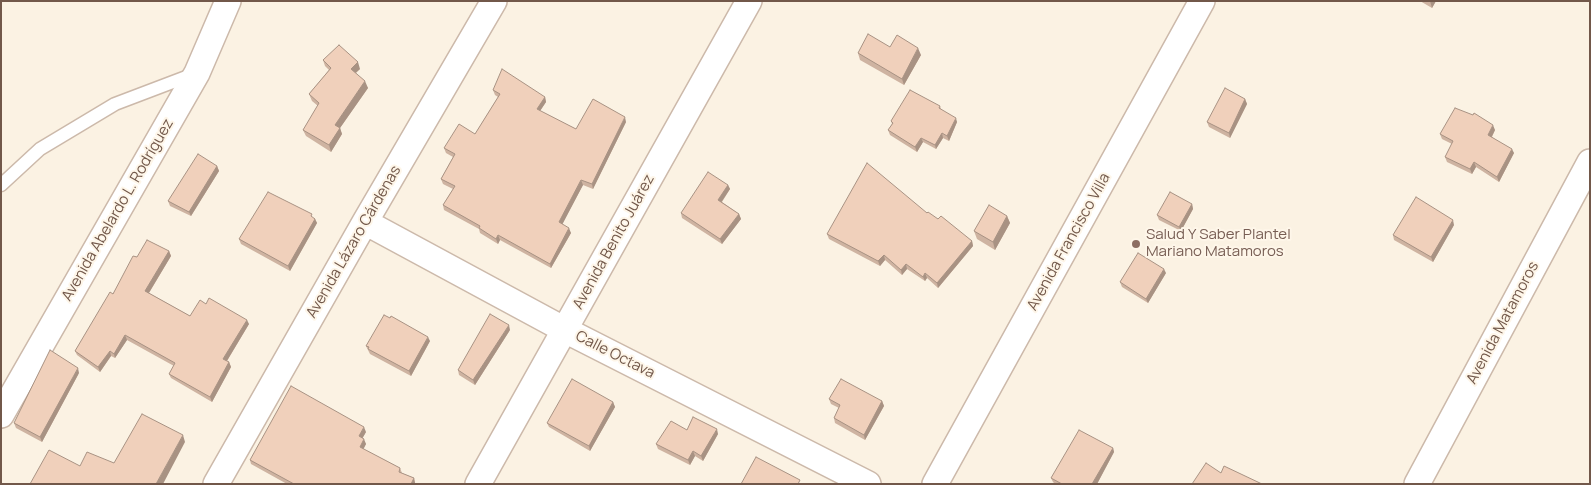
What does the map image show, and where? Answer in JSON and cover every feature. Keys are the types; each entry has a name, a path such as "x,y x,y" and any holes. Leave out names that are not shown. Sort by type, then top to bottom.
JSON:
{"street":[{"name":"Avenida Abelardo L. Rodríguez","path":"1,415 197,73 228,1"},
{"name":"Avenida Lázaro Cárdenas","path":"216,484 365,222 494,1"},
{"name":"Avenida Benito Juárez","path":"478,484 749,1"},
{"name":"Avenida Francisco Villa","path":"935,484 1202,1"},
{"name":"Avenida Matamoros","path":"1417,484 1590,162"},
{"name":"Calle Octava","path":"365,222 565,330 868,484"}],"lane":[{"path":"1,185 40,149 115,104 197,73"}],"building":[{"path":"868,34 890,47 897,35 918,48 902,79 858,53"},
{"path":"339,45 358,62 351,69 365,81 335,125 340,128 329,145 303,130 319,103 309,94 331,68 323,60"},
{"path":"502,69 545,97 537,109 576,129 593,99 625,117 592,184 581,180 559,222 569,228 550,264 498,235 496,239 479,228 480,226 443,205 455,186 441,179 455,154 444,148 459,124 475,134 500,94 493,90"},
{"path":"1225,88 1245,99 1229,133 1207,122"},
{"path":"910,90 940,106 939,108 956,118 947,136 942,133 935,145 921,138 915,147 888,130 893,123 891,121"},
{"path":"1455,108 1473,115 1474,113 1493,125 1488,135 1512,149 1497,177 1474,162 1470,169 1445,157 1453,141 1440,134"},
{"path":"198,154 217,166 189,212 168,201"},
{"path":"867,163 927,213 938,219 941,216 972,241 937,283 925,273 923,277 906,264 901,270 884,255 878,261 827,234"},
{"path":"708,172 728,185 718,200 739,214 720,239 681,213"},
{"path":"268,192 312,214 311,216 315,219 288,266 239,239"},
{"path":"1170,192 1192,204 1179,227 1157,215"},
{"path":"1416,197 1453,220 1431,257 1393,235"},
{"path":"989,205 1007,216 993,242 974,231"},
{"path":"147,240 169,251 145,291 190,316 200,300 206,304 209,298 247,320 223,359 229,362 210,397 169,374 175,363 125,335 114,354 110,351 98,367 75,351 110,292 113,294 133,256 137,257"},
{"path":"1138,253 1164,269 1146,299 1120,282"},
{"path":"490,314 509,325 473,380 458,370"},
{"path":"384,315 390,318 391,316 428,337 409,371 368,349 369,347 366,346"},
{"path":"50,350 78,368 40,437 14,423"},
{"path":"572,379 613,402 589,446 547,423"},
{"path":"841,379 882,401 864,435 834,418 840,405 829,399"},
{"path":"291,386 364,427 359,436 364,439 360,447 400,468 399,472 414,478 411,484 294,484 250,460"},
{"path":"142,414 183,435 156,484 30,484 49,450 80,466 87,452 114,463"},
{"path":"693,417 717,429 701,456 693,451 688,460 656,444 671,421 687,430"},
{"path":"1079,430 1113,448 1092,484 1062,484 1051,478"},
{"path":"756,457 800,480 798,484 741,484"},
{"path":"1206,463 1221,473 1224,466 1262,484 1192,484"}],"place":[{"name":"Salud Y Saber Plantel Mariano Matamoros","path":"1136,244"}]}
